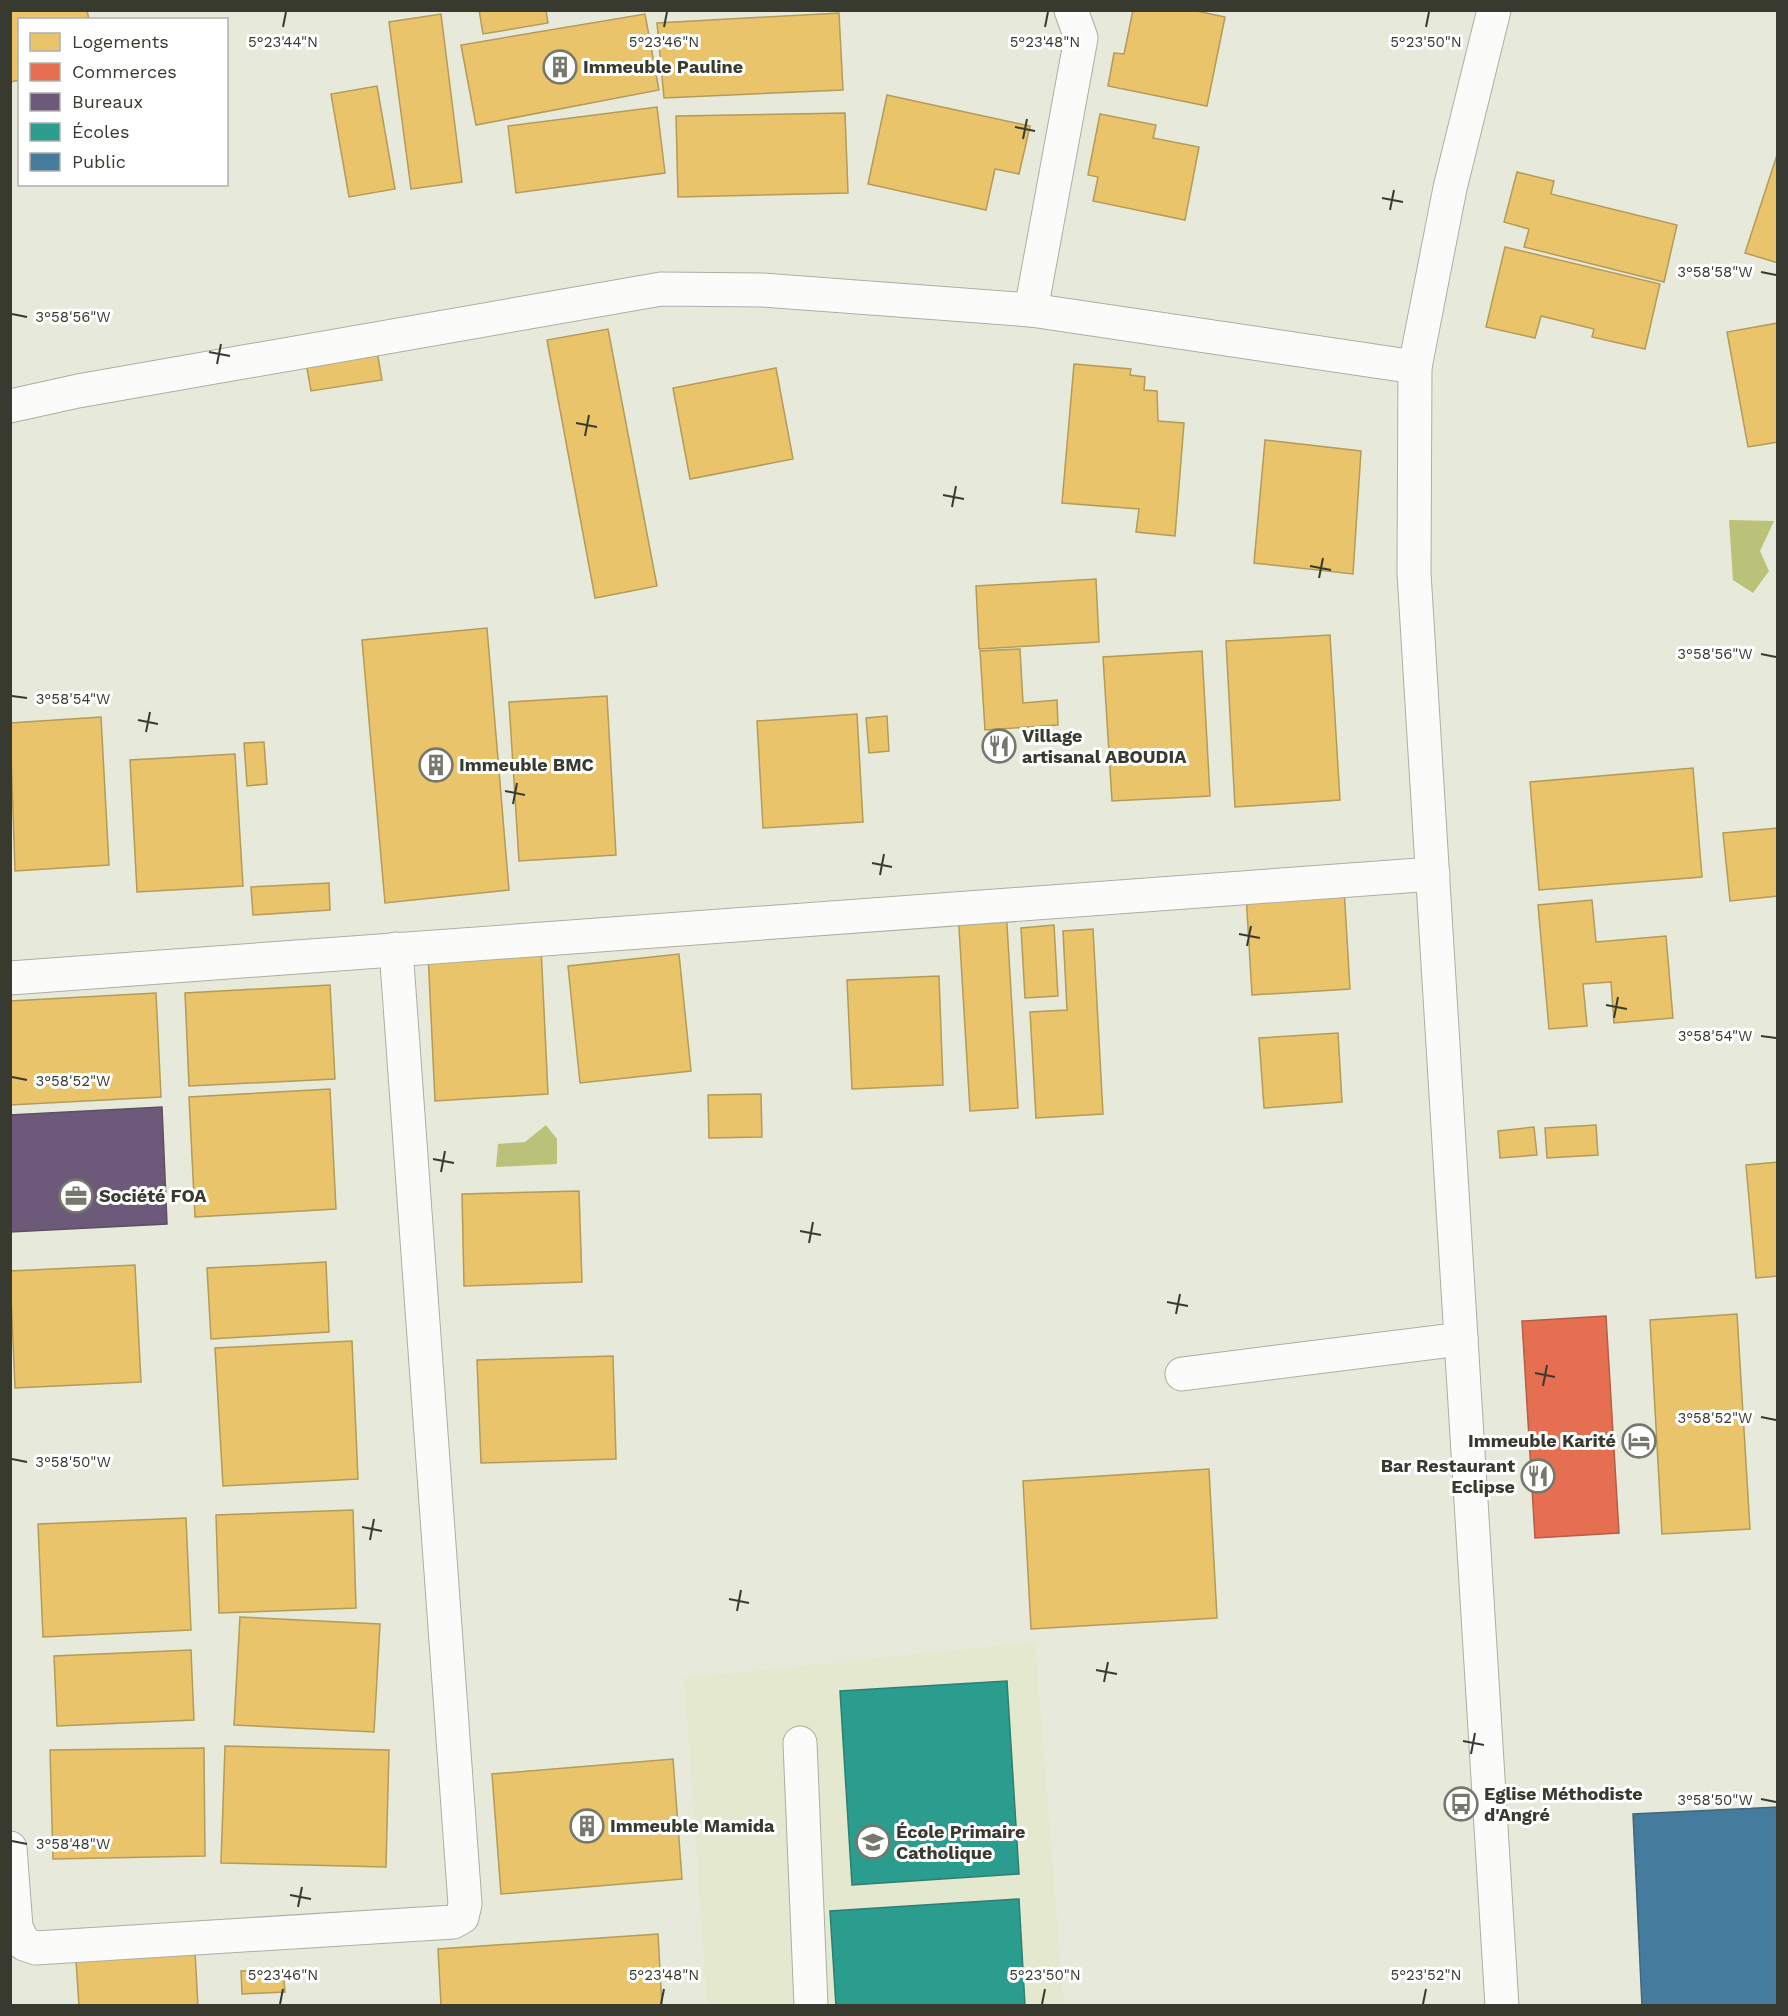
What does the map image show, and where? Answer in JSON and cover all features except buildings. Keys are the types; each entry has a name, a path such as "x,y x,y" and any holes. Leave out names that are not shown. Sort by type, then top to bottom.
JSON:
{"street":[{"path":"1031,310 1081,38 1071,10"},
{"path":"1494,10 1450,188 1415,367 1414,573 1502,2006"},
{"path":"10,406 661,289 762,290 1031,310 1415,367"},
{"path":"10,978 1433,874"},
{"path":"10,1848 16,1927 24,1944 36,1947 453,1922 462,1917 464,1892 396,949"},
{"path":"1182,1374 1461,1339"},
{"path":"800,1743 811,2006"}],"shaded area":[{"path":"1729,520 1774,521 1760,551 1769,571 1753,593 1733,580"},
{"path":"546,1125 557,1139 557,1164 496,1167 498,1144 525,1142"},
{"name":"École Primaire Catholique","path":"1035,1642 1064,2005 707,2005 684,1678"}],"place":[{"name":"Immeuble Pauline","path":"560,67"},
{"name":"Village artisanal ABOUDIA","path":"999,746"},
{"name":"Immeuble BMC","path":"436,765"},
{"name":"Société FOA","path":"76,1196"},
{"name":"Immeuble Karité","path":"1639,1441"},
{"name":"Bar Restaurant Eclipse","path":"1538,1476"},
{"name":"Eglise Méthodiste d'Angré","path":"1461,1804"},
{"name":"Immeuble Mamida","path":"587,1826"},
{"name":"École Primaire Catholique","path":"873,1842"}]}
